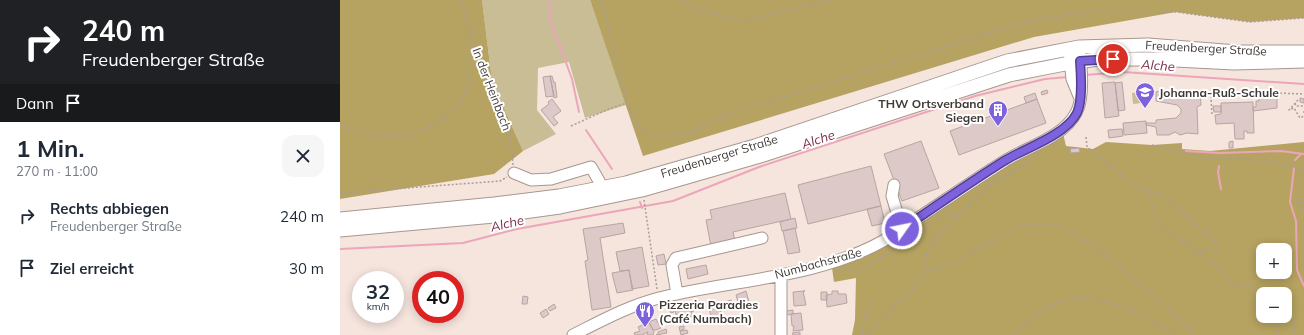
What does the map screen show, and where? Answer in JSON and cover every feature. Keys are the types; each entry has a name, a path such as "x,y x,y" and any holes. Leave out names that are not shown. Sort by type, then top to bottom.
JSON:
{"main road":[{"name":"Freudenberger Straße","path":"340,219 494,204 601,188 664,173 755,146 1007,61 1074,48 1148,45 1237,52 1304,52"},
{"name":"Freudenberger Straße","path":"340,230 494,216 552,208 642,190 760,156 1009,75 1075,62 1156,59 1234,63 1304,61"}],"street":[{"name":"Numbachstraße","path":"579,334 621,311 659,298 781,275 832,262 866,250 902,229 1005,160 1062,129 1077,112 1080,96 1074,48"},
{"path":"514,173 531,180 551,178 591,167 599,181 601,188"},
{"path":"891,190 902,229"},
{"path":"678,294 672,265 676,258 762,238"},
{"path":"781,275 781,335"}],"path":[{"name":"In der Heinbach","path":"461,0 485,76 510,132 514,173"},
{"path":"600,0 603,4 628,103 639,127 653,137 686,134 739,109 768,102 1028,21 1092,11 1176,12 1250,22 1304,18"},
{"path":"681,0 689,7 742,21 831,0"},
{"path":"340,126 386,137 402,136 420,130 441,120 458,105 467,88 470,31"},
{"path":"1212,114 1211,98 1216,92 1220,91 1304,94"},
{"path":"1298,100 1289,110 1296,106 1304,106"},
{"path":"571,126 611,108 628,103"},
{"path":"1294,108 1300,118 1304,116"},
{"path":"1086,137 1087,147 1135,186 1155,192 1172,202 1216,242 1216,248 1200,250 1198,254"},
{"path":"1152,145 1207,158 1263,160 1304,169"},
{"path":"926,270 924,263 927,252 937,237 990,185 1034,159 1043,149"},
{"path":"1300,169 1299,203 1304,212"},
{"path":"340,193 500,181 514,173"},
{"path":"1147,190 1161,228 1182,240 1224,273 1232,285 1251,284 1256,289"},
{"path":"1299,203 1304,202"},
{"path":"644,203 659,298"},
{"path":"832,262 838,270 859,272 947,215 962,214"},
{"path":"926,270 932,271 938,269 1025,224 1049,224 1070,230 1111,260 1188,326 1194,335"},
{"path":"867,335 912,290 926,270"},
{"path":"1016,335 1026,323 1046,307 1065,300 1085,298 1106,302 1128,310 1175,335"},
{"path":"862,335 864,320 872,300"},
{"path":"1292,316 1294,318 1295,335"},
{"path":"1279,323 1279,335"}],"shaded area":[{"path":"340,0 482,0 492,81 523,151 494,174 340,199"},
{"path":"482,0 590,0 626,105 585,118 569,62 538,68 537,110 556,134 523,151 492,81"},
{"path":"590,0 1304,0 1304,18 1250,22 1176,12 1034,37 643,156"},
{"path":"1139,92 1141,94 1142,103 1133,104 1132,93"},
{"path":"1062,129 1066,146 1093,149 1106,142 1152,145 1182,143 1182,149 1210,151 1304,142 1304,335 852,335 855,320 856,278 834,282 832,268"}],"building":[{"path":"550,76 554,96 546,97 543,77"},
{"path":"550,76 552,76 554,83 555,82 557,97 554,98"},
{"path":"1115,82 1119,116 1105,118 1102,83"},
{"path":"1122,82 1125,110 1118,111 1115,83"},
{"path":"1047,90 1048,93 1042,95 1041,92"},
{"path":"1162,90 1200,92 1201,105 1197,107 1198,134 1187,133 1180,135 1175,132 1169,135 1157,135 1156,127 1146,125 1146,123 1156,123 1156,120 1176,118 1181,113 1181,109 1177,105 1156,101 1156,92"},
{"path":"1035,93 1037,99 1026,103 1024,97"},
{"path":"1277,97 1277,108 1253,111 1253,107 1256,107 1256,101 1259,101 1259,98"},
{"path":"1300,98 1304,99 1304,103 1300,102"},
{"path":"552,99 561,111 553,117 558,123 554,126 541,110 549,104 548,102"},
{"name":"THW Ortsverband Siegen","path":"1037,99 1046,123 959,155 950,131"},
{"path":"1253,102 1254,133 1247,133 1247,131 1244,131 1244,139 1235,139 1234,123 1216,124 1215,115 1221,114 1221,103"},
{"path":"1213,106 1221,106 1221,112 1214,112"},
{"path":"1146,121 1147,133 1124,135 1123,123"},
{"path":"1122,129 1123,136 1109,138 1108,130"},
{"path":"921,141 939,188 902,201 884,154"},
{"path":"1233,141 1233,148 1229,148 1229,142"},
{"path":"1079,148 1080,152 1071,153 1070,149"},
{"path":"871,166 881,206 808,224 798,185"},
{"path":"785,193 791,219 733,232 735,241 711,246 706,220 712,219 710,210"},
{"path":"881,206 885,223 872,226 867,209"},
{"path":"795,218 797,228 782,231 780,222"},
{"path":"623,223 625,233 600,238 611,307 592,310 585,261 588,260 583,229"},
{"path":"795,228 800,252 788,254 783,231"},
{"path":"642,247 649,286 632,289 629,270 620,271 616,252"},
{"path":"664,254 666,264 658,265 656,256"},
{"path":"706,265 708,274 688,279 686,269"},
{"path":"629,270 633,290 617,293 612,273"},
{"path":"746,291 749,302 739,305 736,295"},
{"path":"803,291 806,305 794,306 793,292"},
{"path":"832,291 838,291 838,294 846,294 847,303 827,307 826,295 832,294"},
{"path":"821,292 827,292 827,300 821,300"},
{"path":"523,296 528,297 527,304 522,304"},
{"path":"731,300 733,307 726,308 725,302"},
{"path":"554,304 556,308 550,311 548,308"},
{"path":"692,305 694,311 691,312 689,306"},
{"path":"671,306 674,312 671,313 668,307"},
{"path":"689,306 693,316 684,319 685,322 679,324 675,311"},
{"path":"719,306 722,316 712,319 709,309"},
{"path":"546,309 549,314 543,318 540,313"},
{"path":"793,310 793,314 787,315 786,311"},
{"path":"801,313 803,330 793,331 794,326 792,326 791,314"},
{"path":"656,319 661,328 653,330 649,322"},
{"name":"Pizzeria Paradies (Café Numbach)","path":"649,322 654,332 653,335 647,335 648,332 642,335 635,335 634,333 640,331 638,327"},
{"path":"684,326 684,329 680,331 679,327"},
{"path":"666,329 667,333 656,335 658,332"},
{"path":"687,330 688,333 681,335 680,331"},
{"path":"800,332 800,335 793,335 792,333"}],"waterway":[{"path":"549,0 551,22 572,79 579,112"},
{"name":"Alche","path":"1085,75 1123,72 1304,84"},
{"name":"Alche","path":"340,249 463,243 517,229 673,201 759,167 975,96 1045,79 1068,77"},
{"path":"586,130 612,169"},
{"path":"1186,151 1219,153 1281,151 1304,154"},
{"path":"1295,160 1301,154"},
{"path":"1219,166 1218,172 1221,189"},
{"path":"1294,168 1290,202 1296,221 1297,270 1304,286"},
{"name":"Alche","path":"640,202 642,208"}],"place":[{"name":"Johanna-Ruß-Schule","path":"1145,109"},
{"name":"THW Ortsverband Siegen","path":"998,127"},
{"name":"Pizzeria Paradies (Café Numbach)","path":"645,328"}],"route":[{"path":"902,229 1005,160 1062,129 1070,122 1077,112 1079,105 1082,78 1080,61 1113,59"}]}
